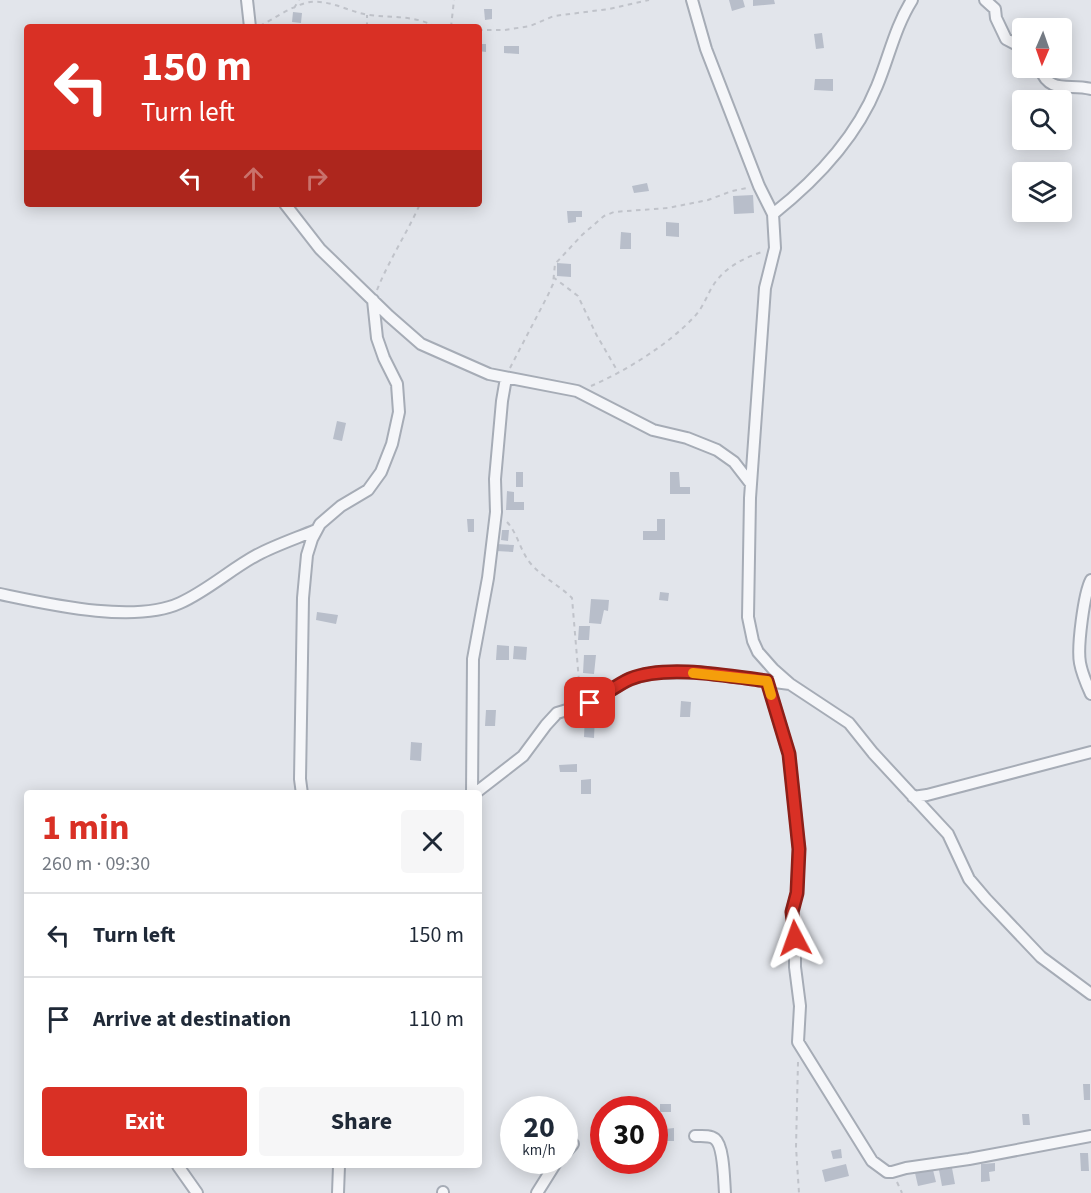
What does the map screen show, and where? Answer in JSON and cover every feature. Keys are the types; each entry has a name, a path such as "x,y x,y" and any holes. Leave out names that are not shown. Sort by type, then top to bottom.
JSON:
{"street":[{"path":"247,0 249,24"},
{"path":"692,0 706,49 772,214 775,248 765,288 751,484 748,592 750,632 758,652 790,684 849,723 948,834 969,879 1007,922 1041,957 1091,994"},
{"path":"772,214 791,199 838,152 864,114 878,86 900,22 912,0"},
{"path":"985,0 995,9 996,18 1006,39 1012,42"},
{"path":"1045,78 1058,87 1091,89"},
{"path":"287,207 320,249 389,316 422,344 489,374 577,391 653,430 687,438 717,450 734,462 751,484"},
{"path":"301,790 303,598 307,555 320,524 341,506 368,490 381,472 392,444 399,412 397,384 379,347 373,299"},
{"path":"473,790 473,660 488,578 496,512 495,479 506,378"},
{"path":"0,594 85,610 135,612 157,610 179,603 258,555 316,530"},
{"path":"1091,580 1086,592 1079,653 1083,676 1091,694"},
{"path":"478,790 523,756 557,713 611,691 629,679 652,673 696,672 790,684"},
{"path":"767,681 789,754 799,849 797,893 792,912 800,1006 798,1042 868,1156 886,1172 1091,1136"},
{"path":"913,797 1091,752"},
{"path":"695,1136 712,1137 718,1141 721,1149 725,1193"},
{"path":"179,1168 198,1193"},
{"path":"338,1193 339,1168"},
{"path":"537,1193 549,1174"}],"path":[{"path":"294,8 299,0"},
{"path":"451,24 454,0"},
{"path":"482,30 530,27 554,16 609,9 649,0"},
{"path":"264,24 311,2 328,2 368,15 423,20 430,24"},
{"path":"367,24 368,15"},
{"path":"506,378 518,350 548,295 555,264 582,235 604,216 614,212 679,206 759,186"},
{"path":"373,299 419,207"},
{"path":"577,391 605,380 670,338 696,316 712,286 727,269 745,258 775,248"},
{"path":"553,277 578,296 618,372"},
{"path":"496,512 514,530 532,566 572,597 581,705"},
{"path":"798,1042 796,1147 799,1193"}],"building":[{"path":"729,0 743,0 745,7 732,11"},
{"path":"753,0 774,0 775,4 753,6"},
{"path":"484,9 492,9 492,19 485,20"},
{"path":"293,12 302,13 301,23 292,22"},
{"path":"822,33 824,48 816,49 814,34"},
{"path":"482,44 486,44 486,52 482,52"},
{"path":"504,46 519,46 519,54 504,53"},
{"path":"815,79 833,79 833,91 814,90"},
{"path":"647,183 649,191 634,193 632,186"},
{"path":"753,195 754,213 734,214 733,196"},
{"path":"567,211 582,211 582,217 576,217 576,222 568,223"},
{"path":"666,222 679,223 679,237 666,236"},
{"path":"621,232 631,233 631,249 620,249"},
{"path":"557,263 571,264 571,277 557,276"},
{"path":"337,421 346,423 342,441 333,439"},
{"path":"516,472 523,472 523,487 516,487"},
{"path":"670,472 679,472 680,487 690,487 690,494 670,494"},
{"path":"507,491 514,492 514,502 524,502 524,510 506,510"},
{"path":"467,519 474,519 474,532 468,532"},
{"path":"657,519 665,519 665,540 643,540 643,531 657,531"},
{"path":"502,530 509,530 508,541 501,540"},
{"path":"496,544 514,545 513,552 496,551"},
{"path":"660,592 669,593 668,601 659,600"},
{"path":"591,599 609,600 608,611 604,610 601,624 589,623"},
{"path":"317,612 338,615 336,624 316,620"},
{"path":"579,626 590,626 589,640 578,640"},
{"path":"497,645 509,646 509,660 496,660"},
{"path":"514,646 527,647 526,660 513,659"},
{"path":"584,655 596,655 594,674 583,673"},
{"path":"681,701 691,702 690,717 680,717"},
{"path":"486,710 496,710 495,726 485,726"},
{"path":"585,715 595,716 594,738 584,737"},
{"path":"411,742 422,743 421,761 410,760"},
{"path":"577,764 577,772 560,772 559,765"},
{"path":"591,779 591,794 581,794 581,780"},
{"path":"1083,1084 1090,1084 1090,1100 1084,1100"},
{"path":"668,1104 671,1104 671,1112 668,1112"},
{"path":"1022,1114 1029,1114 1030,1125 1023,1125"},
{"path":"674,1128 674,1141 668,1141 668,1129"},
{"path":"841,1149 842,1158 833,1159 831,1151"},
{"path":"1080,1153 1088,1153 1089,1171 1081,1171"},
{"path":"995,1163 995,1171 989,1172 990,1181 981,1182 981,1164"},
{"path":"846,1164 849,1176 825,1182 822,1170"},
{"path":"952,1168 955,1184 942,1186 939,1170"},
{"path":"933,1170 936,1182 918,1186 915,1173"}],"slow traffic":[{"path":"693,673 767,681 771,695"}],"route":[{"path":"590,703 629,679 652,673 696,672 767,681 789,754 799,849 797,893 792,912 795,938"}]}
